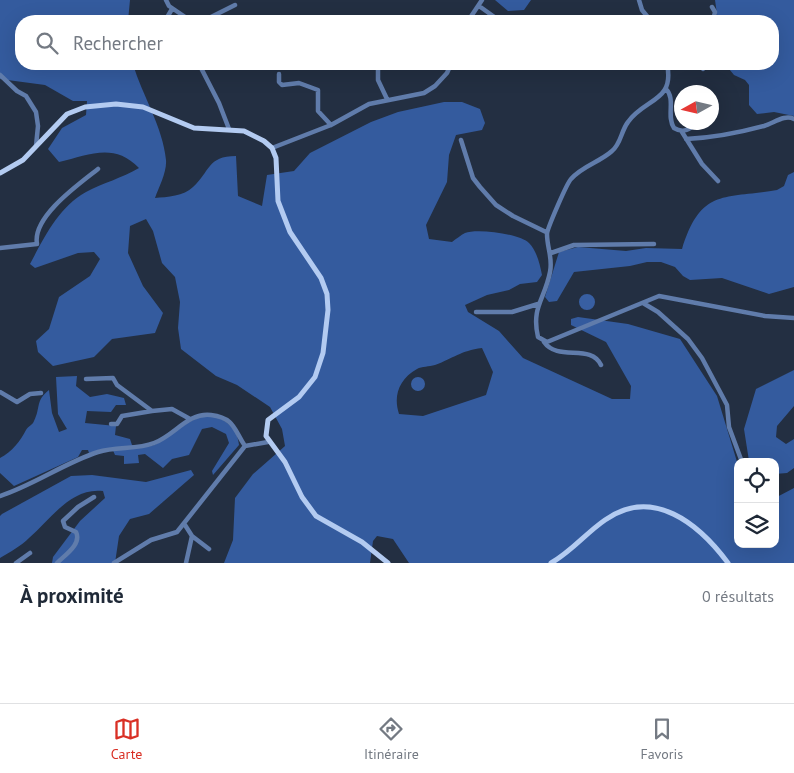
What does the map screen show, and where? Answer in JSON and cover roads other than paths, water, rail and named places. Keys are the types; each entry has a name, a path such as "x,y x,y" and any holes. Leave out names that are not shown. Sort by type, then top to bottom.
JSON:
{"main road":[{"path":"0,173 13,168 36,148 67,114 85,107 116,104 143,107 194,128 229,129 255,136 272,148 276,158 278,201 290,232 321,278 327,294 328,310 318,370 303,393 268,420 265,430 268,442 285,462 302,497 316,516 362,542 388,563"},
{"path":"551,563 566,554 610,516 637,507 657,508 675,513 720,552 728,563"}],"street":[{"path":"166,0 172,9 182,15"},
{"path":"472,15 482,0"},
{"path":"639,0 642,10 646,15"},
{"path":"215,15 235,5"},
{"path":"479,6 492,15"},
{"path":"712,7 714,15"},
{"path":"169,15 172,9"},
{"path":"203,70 229,129"},
{"path":"378,70 378,80 387,99"},
{"path":"272,148 331,125 369,104 424,93 435,86 448,70"},
{"path":"602,365 599,360 590,354 552,349 538,337 535,326 538,304 550,274 551,253 546,232 571,178 614,150 627,123 633,116 657,99 666,89 668,82 667,70"},
{"path":"279,74 279,82 282,85 299,83 318,90 318,111 331,125"},
{"path":"0,75 17,91 26,96 36,112 38,126 36,148"},
{"path":"666,89 670,96 671,123 674,128 682,132 706,169 718,181"},
{"path":"686,139 712,138 763,126 785,117 794,119"},
{"path":"461,140 473,178 480,188 496,205 512,216 546,232"},
{"path":"0,248 37,244 35,235 44,219 61,200 98,169"},
{"path":"551,253 574,245 654,244"},
{"path":"544,342 659,296 766,316 794,318"},
{"path":"643,303 658,312 688,339 702,358 727,405 729,427 741,458"},
{"path":"476,312 519,311 538,304"},
{"path":"86,379 113,378 117,384 152,411"},
{"path":"0,392 17,402 30,394 41,392"},
{"path":"111,424 117,424 122,416 172,409 190,419"},
{"path":"0,496 100,451 154,444 190,419 207,414 226,419 235,426 245,446"},
{"path":"114,563 151,540 177,532 245,446 268,442"},
{"path":"57,563 74,547 78,538 76,532 65,527 63,521 78,506 94,497"},
{"path":"184,525 192,536 209,550"},
{"path":"186,563 192,536"},
{"path":"16,563 30,553"}]}
